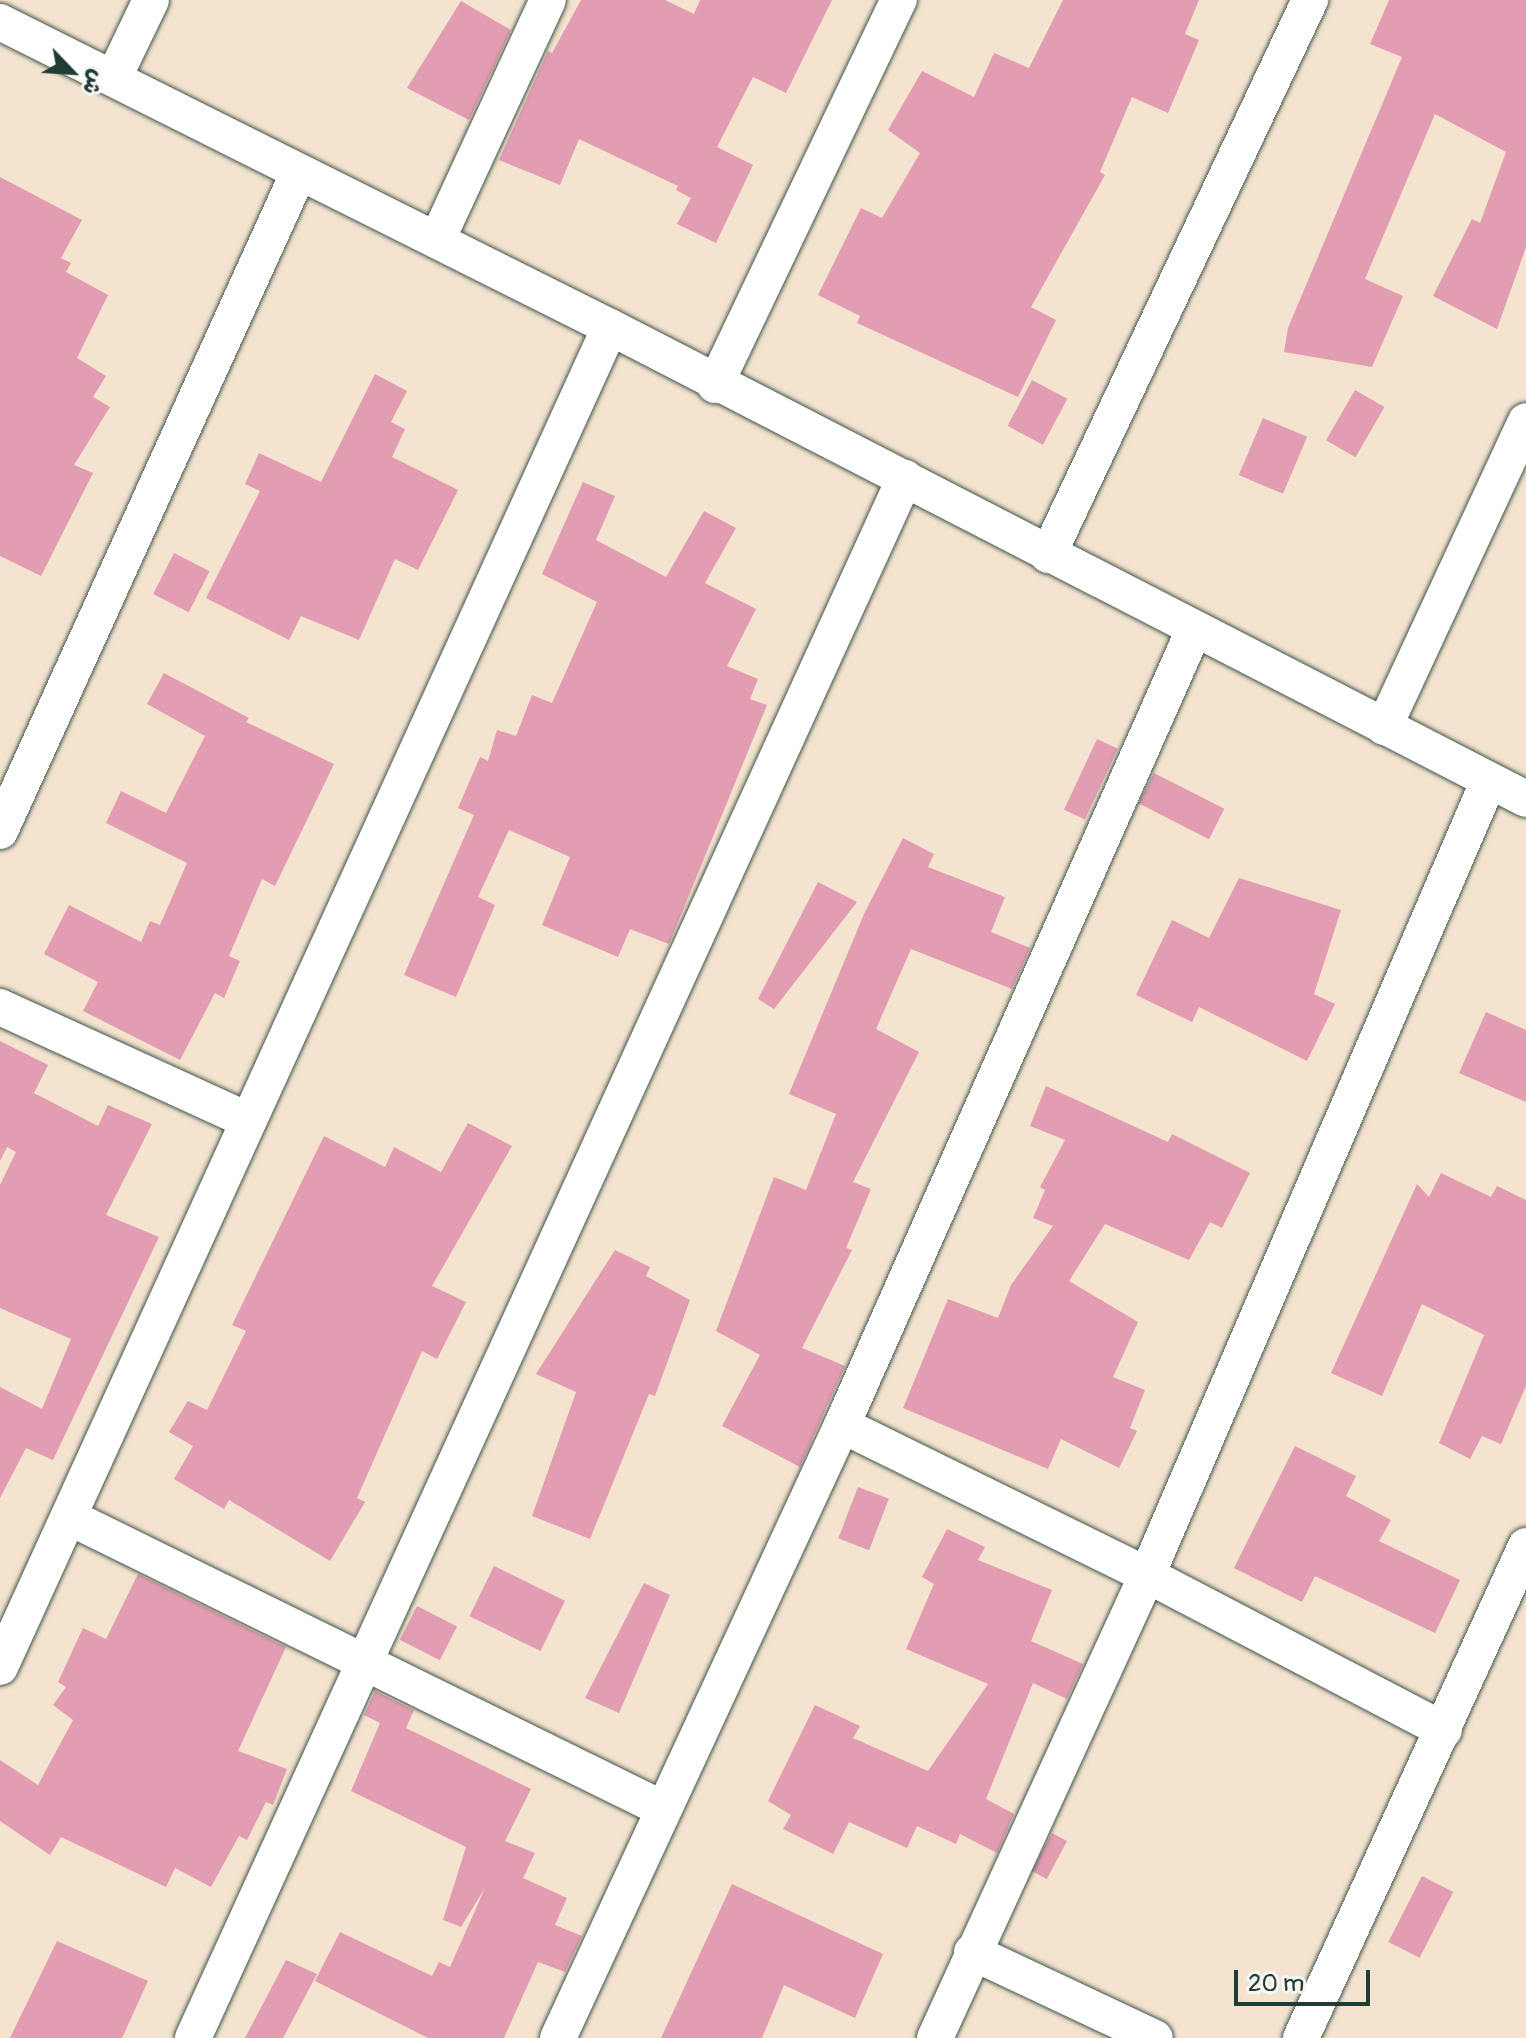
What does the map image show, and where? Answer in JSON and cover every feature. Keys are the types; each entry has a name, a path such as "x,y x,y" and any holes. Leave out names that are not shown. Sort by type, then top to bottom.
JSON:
{"street":[{"path":"114,77 151,0"},
{"path":"437,240 548,0"},
{"path":"715,385 899,0"},
{"path":"1048,555 1310,0"},
{"path":"1,25 114,77 298,174 610,327 715,385 905,478 1048,555 1526,799"},
{"path":"0,831 298,174"},
{"path":"0,1667 71,1518 245,1119 610,327"},
{"path":"1384,727 1526,421"},
{"path":"193,2038 367,1665 905,478"},
{"path":"558,2038 842,1425 1194,630"},
{"path":"935,2038 1147,1575 1489,780"},
{"path":"0,1007 245,1119"},
{"path":"842,1425 1147,1575 1444,1730"},
{"path":"71,1518 663,1809"},
{"path":"1301,2038 1526,1546"},
{"path":"972,1952 1155,2038"}],"building":[{"path":"581,0 665,0 694,14 700,0 832,0 786,93 753,77 717,147 753,165 716,243 677,224 691,198 676,190 678,186 579,139 560,185 499,160 548,51 552,53"},
{"path":"1063,0 1199,0 1185,34 1199,40 1168,113 1132,97 1100,172 1105,175 1031,307 1056,320 1018,397 857,323 860,316 818,295 861,208 882,218 920,153 888,130 922,71 974,97 994,53 1029,68"},
{"path":"1389,0 1526,0 1526,247 1497,329 1433,296 1472,219 1480,223 1506,152 1435,114 1365,279 1403,296 1372,367 1284,352 1288,328 1402,57 1370,44"},
{"path":"461,1 511,30 469,120 407,88"},
{"path":"0,177 82,220 61,258 71,263 66,272 108,295 77,358 106,376 93,397 110,407 74,465 93,473 41,576 0,556"},
{"path":"375,374 407,391 391,422 405,429 392,457 458,490 418,570 395,559 359,640 301,616 289,640 206,598 260,491 245,484 259,453 321,482"},
{"path":"1032,380 1067,399 1043,445 1008,426"},
{"path":"1355,390 1384,407 1355,457 1326,440"},
{"path":"1263,418 1307,437 1283,494 1239,475"},
{"path":"583,482 615,496 596,540 666,577 704,511 736,528 705,583 756,609 727,666 758,679 750,699 767,705 669,944 630,929 618,957 542,925 570,857 509,830 478,897 495,905 456,997 404,975 474,815 458,808 480,757 488,761 497,730 516,736 532,695 552,703 597,602 542,574"},
{"path":"174,553 210,571 189,612 153,594"},
{"path":"164,673 249,718 246,722 334,764 275,886 262,879 229,956 240,961 224,998 215,993 180,1060 83,1011 98,982 44,954 69,905 141,942 150,921 160,925 187,863 106,823 121,791 166,813 205,736 147,704"},
{"path":"1097,739 1118,749 1085,819 1064,810"},
{"path":"1154,773 1224,809 1209,839 1139,803"},
{"path":"903,838 934,854 928,867 1005,897 991,932 1030,948 1012,989 911,949 876,1029 919,1052 853,1182 871,1189 846,1248 852,1250 802,1348 845,1366 800,1467 722,1426 760,1355 716,1331 774,1177 806,1190 836,1114 789,1094 864,914"},
{"path":"1239,878 1341,910 1314,994 1335,1004 1307,1061 1199,1007 1192,1022 1136,995 1172,920 1209,938"},
{"path":"818,882 857,902 774,1009 758,999"},
{"path":"1486,1012 1526,1030 1526,1102 1459,1073"},
{"path":"0,1041 48,1065 34,1093 98,1126 108,1105 152,1124 106,1215 159,1237 53,1460 26,1448 0,1498 0,1387 42,1409 71,1339 0,1308 0,1185 16,1152 7,1147 0,1161"},
{"path":"1046,1086 1168,1142 1172,1134 1250,1173 1222,1228 1210,1222 1189,1260 1105,1224 1069,1281 1138,1322 1113,1377 1145,1390 1130,1428 1137,1431 1119,1468 1061,1439 1048,1469 903,1408 948,1299 998,1318 1011,1285 1053,1226 1033,1218 1045,1190 1040,1187 1065,1140 1030,1126"},
{"path":"468,1123 512,1146 432,1286 466,1302 437,1359 422,1351 357,1498 365,1502 330,1561 229,1500 224,1509 174,1479 193,1446 169,1432 188,1401 207,1410 246,1331 232,1325 324,1136 385,1167 394,1147 441,1172"},
{"path":"1441,1173 1491,1197 1497,1186 1526,1200 1526,1386 1501,1444 1482,1436 1470,1459 1439,1443 1484,1335 1422,1304 1382,1396 1331,1373 1417,1184 1429,1197"},
{"path":"615,1250 650,1267 646,1276 690,1300 655,1396 649,1394 590,1539 532,1516 576,1392 536,1374"},
{"path":"1295,1446 1356,1476 1346,1496 1391,1520 1379,1541 1460,1580 1435,1633 1315,1576 1302,1602 1234,1568"},
{"path":"858,1487 889,1499 869,1550 838,1538"},
{"path":"947,1529 985,1547 978,1560 1052,1590 1031,1641 1083,1664 1067,1699 1033,1683 986,1799 1014,1814 997,1853 960,1834 956,1844 917,1826 907,1848 849,1822 833,1854 783,1829 791,1815 768,1801 815,1705 860,1726 853,1738 928,1771 988,1684 906,1649 934,1584 922,1577"},
{"path":"494,1566 565,1601 540,1651 469,1616"},
{"path":"138,1574 286,1647 238,1751 287,1769 273,1805 266,1802 247,1840 239,1836 211,1887 175,1868 166,1887 61,1837 50,1855 0,1821 0,1760 38,1785 73,1720 53,1705 66,1687 58,1682 83,1628 106,1639"},
{"path":"644,1583 670,1595 619,1713 585,1698"},
{"path":"417,1606 457,1626 440,1660 400,1640"},
{"path":"375,1691 414,1710 406,1728 531,1789 505,1841 535,1853 523,1878 567,1898 555,1925 582,1936 565,1972 538,1962 504,2038 428,2038 315,1981 340,1932 432,1976 439,1962 450,1967 485,1888 461,1927 443,1920 466,1847 351,1791 380,1723 364,1715"},
{"path":"1052,1833 1067,1841 1047,1879 1032,1871"},
{"path":"1422,1876 1453,1892 1420,1958 1388,1942"},
{"path":"732,1884 883,1954 855,2018 784,1985 762,2038 661,2038"},
{"path":"57,1941 148,1981 122,2038 10,2038"},
{"path":"286,1960 317,1974 283,2038 245,2038"}]}
